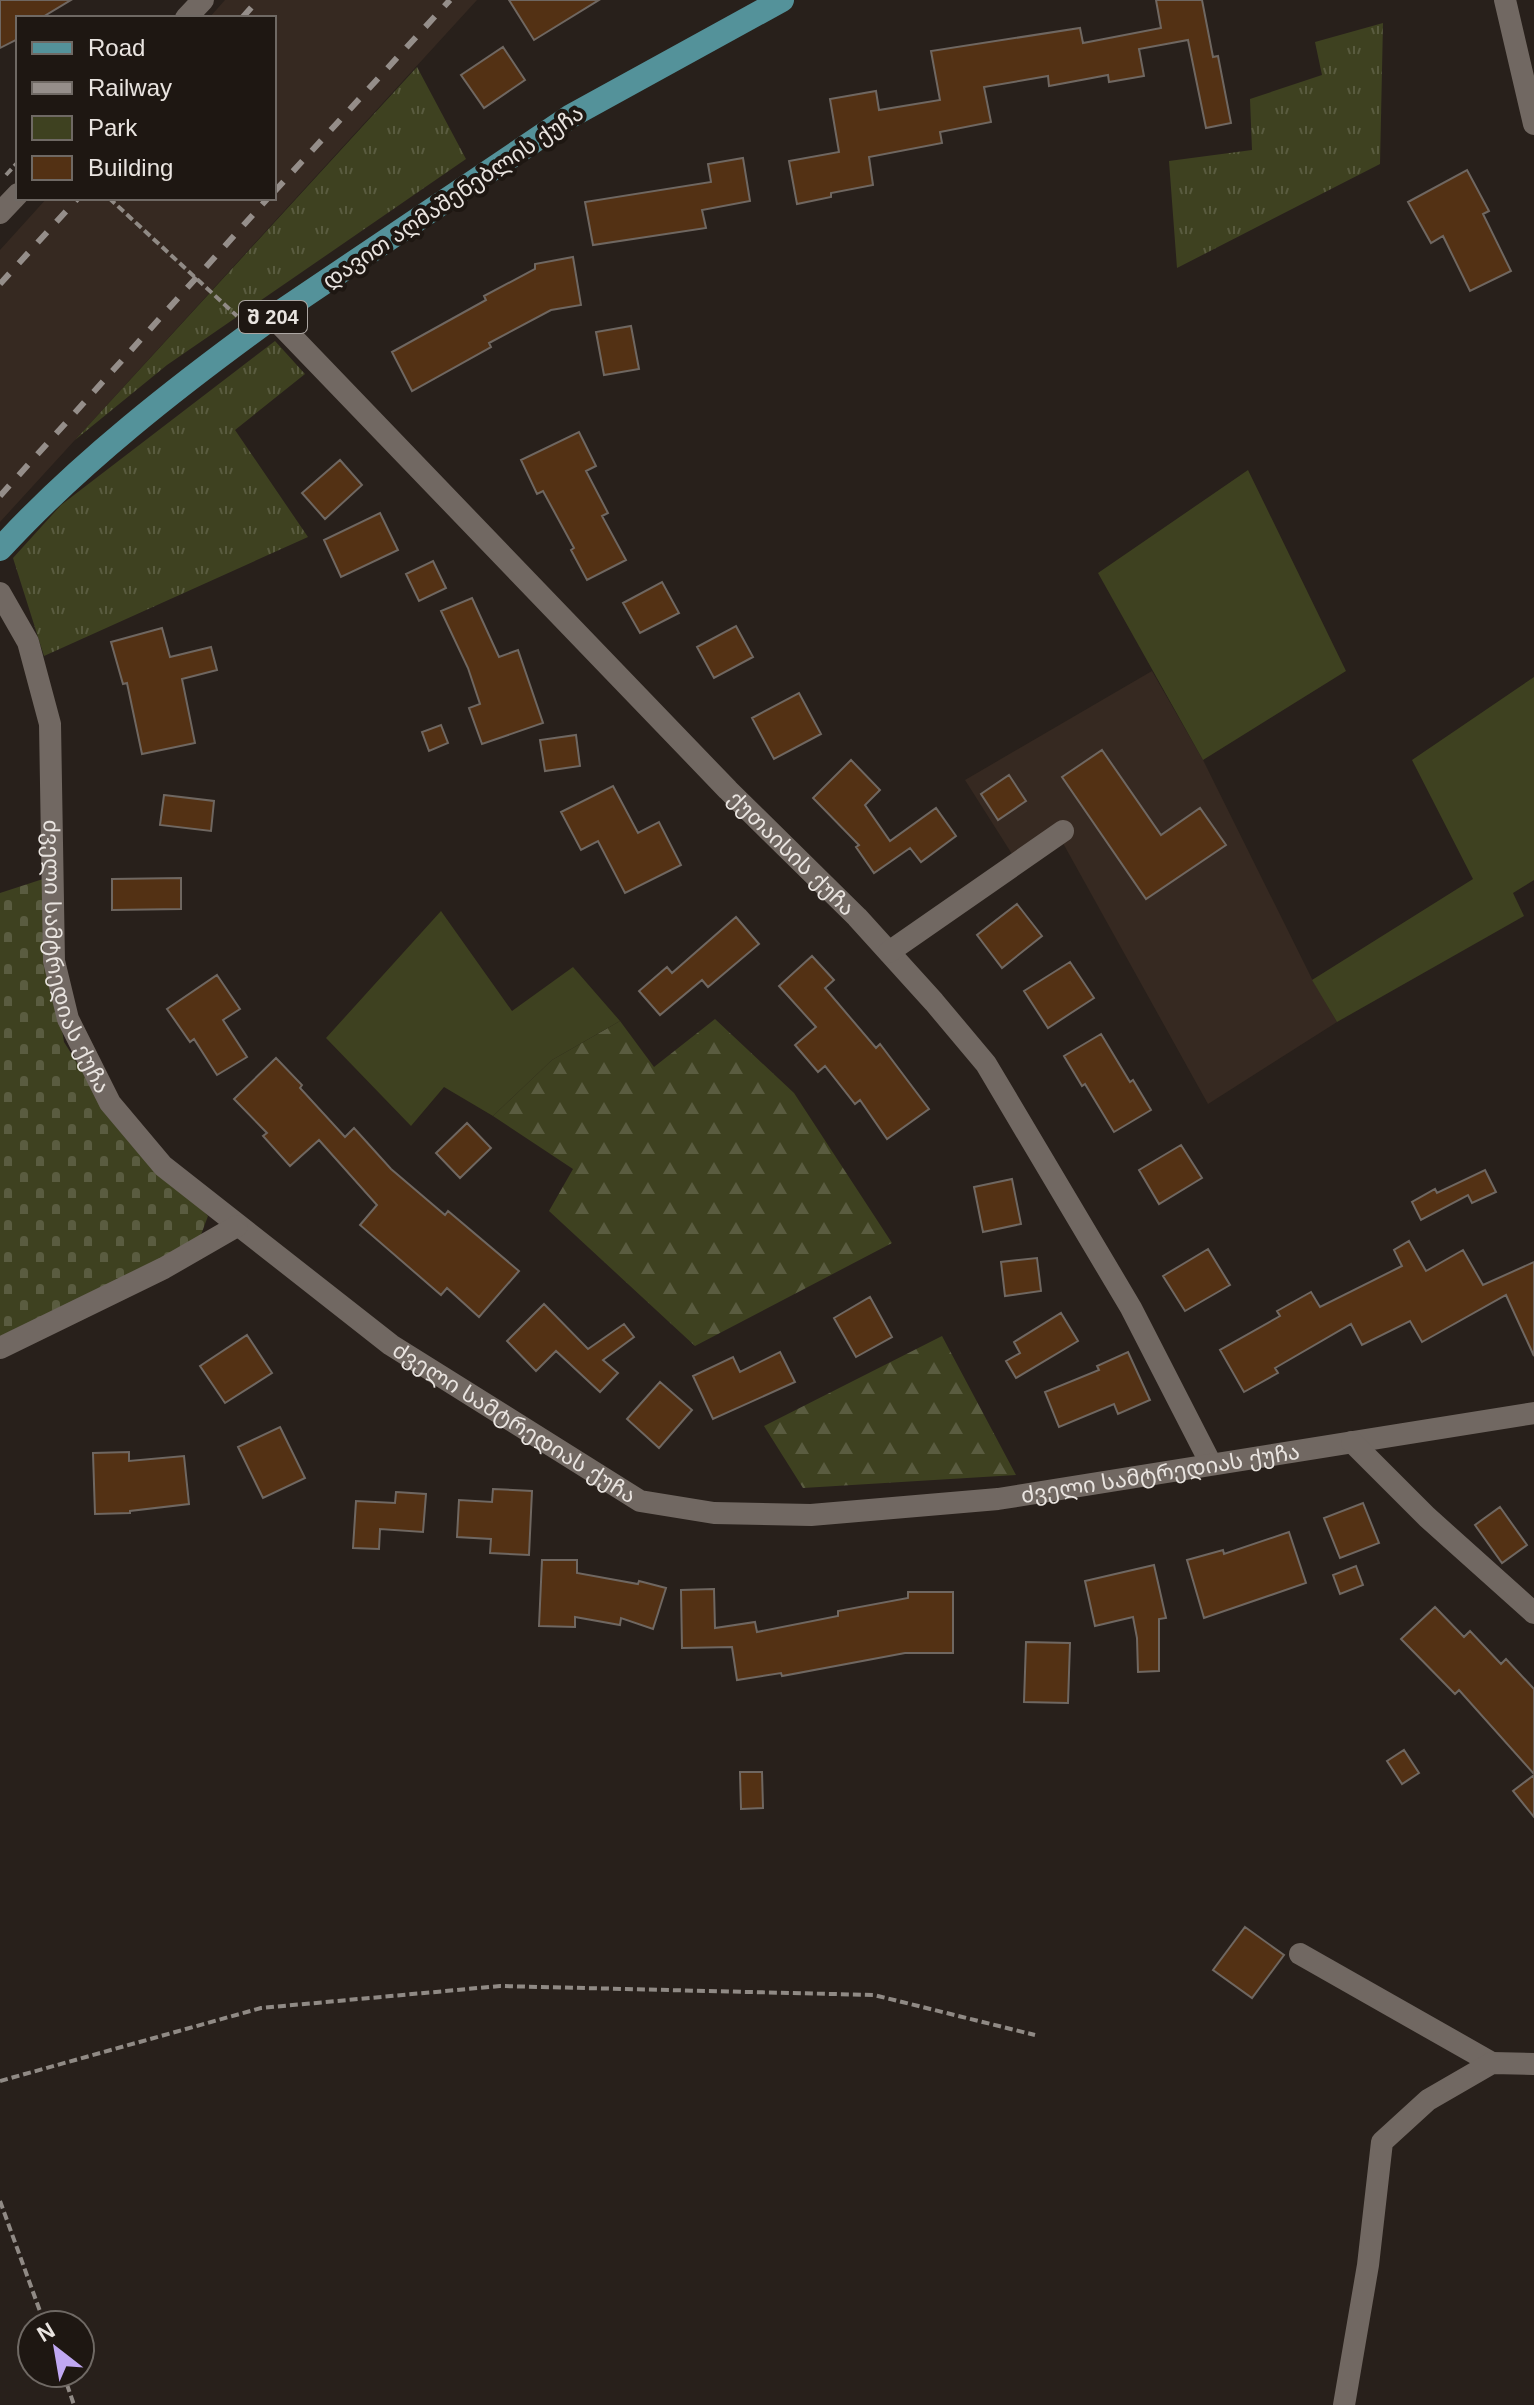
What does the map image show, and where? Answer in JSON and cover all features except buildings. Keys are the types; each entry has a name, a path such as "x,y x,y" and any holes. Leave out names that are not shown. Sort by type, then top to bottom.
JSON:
{"main road":[{"name":"დავით აღმაშენებლის ქუჩა","path":"0,549 33,513 88,463 227,350 273,317 571,116 782,0"}],"street":[{"path":"188,16 203,0"},
{"path":"1505,0 1534,124"},
{"path":"0,213 16,196"},
{"name":"ქუთაისის ქუჩა","path":"273,317 889,952 986,1064 1131,1308 1211,1464"},
{"name":"ძველი სამტრედიას ქუჩა","path":"0,593 28,642 50,724 54,961 68,1019 110,1103 163,1166 391,1345 640,1501 714,1513 811,1515 998,1499 1534,1413"},
{"path":"889,952 1063,831"},
{"path":"0,1348 164,1268 237,1226"},
{"path":"1352,1442 1427,1517 1534,1613"},
{"path":"1300,1954 1492,2063 1534,2064"},
{"path":"1344,2405 1368,2265 1382,2142 1428,2100 1492,2063"}],"path":[{"path":"0,181 16,164"},
{"path":"111,200 237,316"},
{"path":"0,2081 261,2008 500,1986 874,1995 1035,2035"},
{"path":"0,2201 39,2309"}],"shaded area":[{"path":"225,0 477,0 0,522 0,250 45,200 276,200 276,16 211,16"},
{"path":"1152,671 1203,760 1312,979 1337,1022 1208,1104 1054,827 1012,854 965,780"}],"green space":[{"path":"1383,23 1380,164 1177,268 1169,161 1252,150 1250,99 1322,75 1315,42"},
{"path":"417,67 466,159 167,365 75,440"},
{"path":"275,341 305,374 235,430 308,537 44,656 13,558 61,505"},
{"path":"1248,470 1346,671 1203,760 1098,573"},
{"path":"1534,677 1534,880 1513,893 1524,916 1337,1022 1312,980 1473,879 1412,760"},
{"path":"43,879 47,938 64,1042 105,1107 208,1216 199,1240 0,1337 0,893"},
{"path":"441,911 512,1011 573,967 620,1021 552,1060 493,1116 444,1087 411,1126 326,1038"},
{"path":"715,1019 794,1093 892,1243 695,1346 549,1211 573,1169 493,1116 552,1060 620,1021 654,1067"},
{"path":"942,1336 1016,1475 803,1488 764,1426"}],"railway":[{"path":"244,16 258,0"},
{"path":"276,190 450,0"},
{"path":"0,284 76,200"},
{"path":"0,496 266,200"}]}
